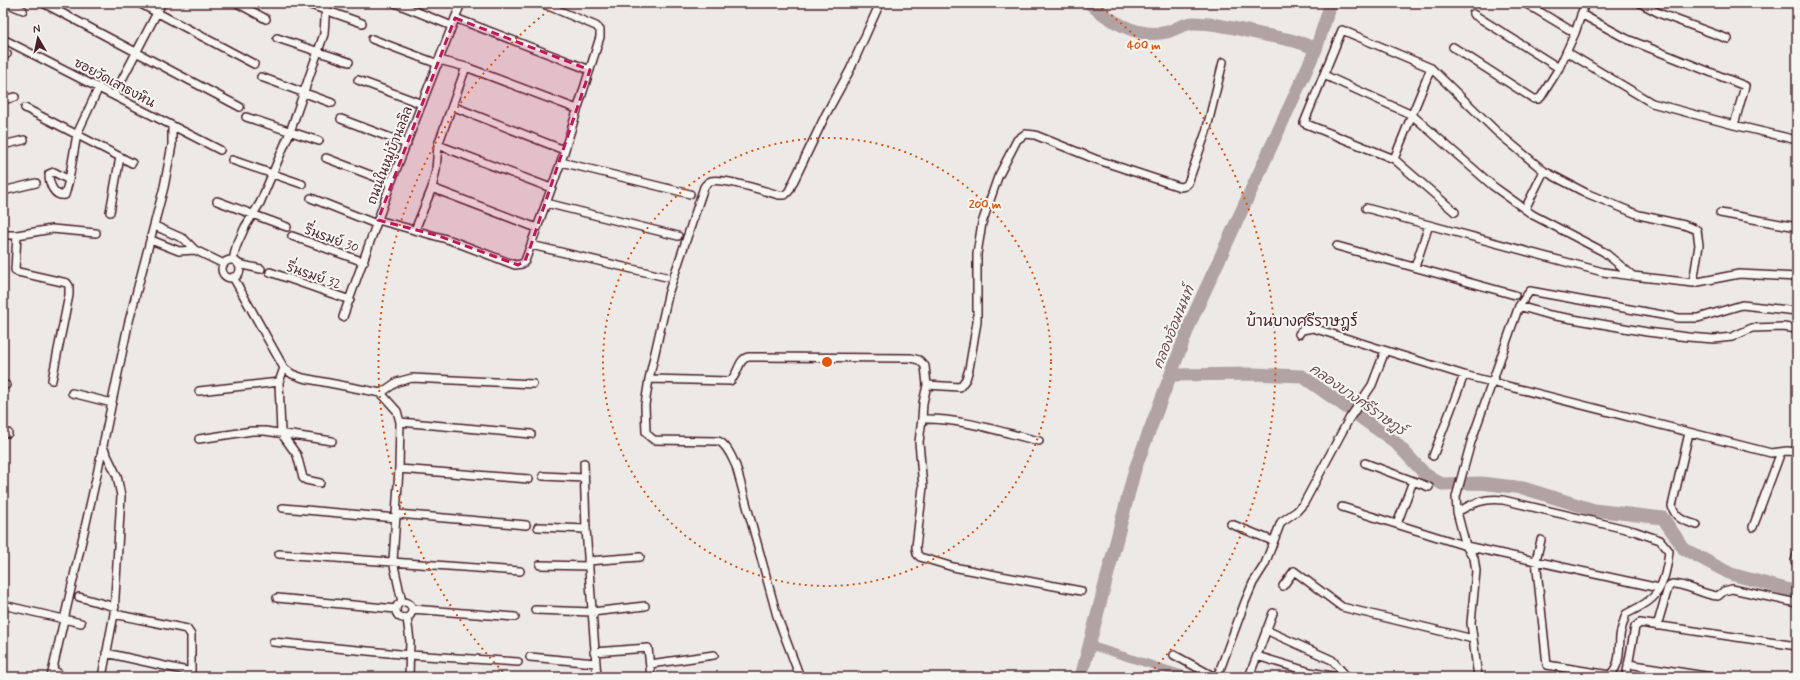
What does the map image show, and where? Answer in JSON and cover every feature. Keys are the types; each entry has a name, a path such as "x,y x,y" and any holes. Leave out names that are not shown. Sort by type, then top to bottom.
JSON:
{"street":[{"path":"6,3 23,10"},
{"path":"43,3 240,106"},
{"path":"139,3 254,64"},
{"path":"114,95 162,3"},
{"path":"237,3 266,19"},
{"path":"305,3 326,6 362,23"},
{"path":"395,3 452,26"},
{"name":"ถนนในหมู่บ้านลลิล","path":"343,317 364,262 391,183 461,3"},
{"path":"311,198 377,222 415,230 450,240 515,265 522,264 525,261 561,162 600,37 600,30 596,26 541,3"},
{"path":"800,677 777,616 736,466 722,442 654,440 646,432 645,405 649,379 669,291 704,187 707,183 712,181 729,182 779,195 785,195 789,191 826,114 850,70 880,3"},
{"path":"1525,3 1575,33"},
{"path":"1453,47 1534,99 1538,99 1541,97 1559,68 1567,52 1585,3"},
{"path":"1640,3 1661,14 1728,38"},
{"path":"233,277 240,270 236,262 236,247 260,203 273,174 290,132 319,51 324,34 326,6"},
{"path":"1473,14 1559,68"},
{"path":"1582,14 1627,39 1745,86 1734,125"},
{"path":"455,18 590,70"},
{"path":"1455,212 1394,159 1304,122 1342,30 1431,68 1497,132 1544,171 1586,193 1638,214 1684,225 1697,230 1699,245 1693,284"},
{"path":"277,38 349,62"},
{"name":"ซอยวัดเสาธงหิน","path":"3,39 220,150"},
{"path":"372,39 438,62 466,67 577,109"},
{"path":"1567,52 1652,103 1797,140"},
{"path":"927,385 960,387 966,379 973,351 977,322 977,254 982,223 1004,162 1017,140 1025,134 1035,135 1114,166 1180,187 1185,186 1188,183 1206,132 1223,62"},
{"path":"415,230 432,188 436,170 438,145 466,67"},
{"path":"1394,159 1431,68"},
{"path":"1324,75 1412,115 1493,186 1524,209 1604,252 1634,276"},
{"path":"261,77 332,103"},
{"path":"358,80 422,104"},
{"path":"69,180 77,134 99,87"},
{"path":"3,100 15,97"},
{"path":"452,106 564,150"},
{"path":"25,108 132,163"},
{"path":"246,117 319,141"},
{"path":"341,119 407,144"},
{"path":"60,677 58,672 52,673 103,447 128,325 155,226 172,145 172,126"},
{"path":"3,145 24,140"},
{"path":"438,145 551,188"},
{"path":"110,212 120,157"},
{"path":"326,158 391,183"},
{"path":"232,160 302,184"},
{"path":"561,162 690,194"},
{"path":"1524,209 1544,171"},
{"path":"3,191 36,183"},
{"path":"432,188 537,228"},
{"path":"218,201 287,226"},
{"path":"546,203 678,236"},
{"path":"1366,208 1604,272 1693,284 1739,274 1797,277"},
{"path":"1720,213 1797,227"},
{"path":"1415,267 1429,225"},
{"path":"155,226 184,238 195,250 224,264"},
{"path":"3,234 17,235 52,229 96,233"},
{"path":"17,235 14,266 15,270 18,272 67,283 69,286 69,295 52,380"},
{"name":"รื่นรมย์ 30","path":"292,236 364,262"},
{"path":"151,240 179,251 195,250"},
{"path":"531,245 666,277"},
{"path":"1337,246 1515,295"},
{"path":"233,277 229,277 224,274 222,267 229,260 261,269"},
{"name":"รื่นรมย์ 32","path":"270,272 350,300"},
{"path":"233,277 284,368 292,374 303,378 382,393 397,411 400,422 399,469 393,562 402,602"},
{"path":"1478,677 1471,623 1476,572 1474,558 1466,546 1457,512 1456,497 1471,442 1491,382 1519,306 1530,291 1679,318 1698,318 1742,305 1797,311"},
{"path":"1519,306 1550,315 1646,332 1688,337 1714,339 1732,337 1752,328 1783,327 1797,329"},
{"path":"1299,334 1302,330 1313,328 1464,375 1689,433 1771,453 1797,452"},
{"path":"1174,655 1211,675 1218,675 1245,602 1253,583 1265,564 1281,522 1297,512 1304,503 1349,419 1372,385 1385,351"},
{"path":"649,379 730,381 735,377 742,360 745,357 910,358 919,360 925,366 927,385 923,403 919,442 923,487 916,547 917,554 920,557 953,567 1081,591"},
{"path":"284,368 279,382 281,433 297,455 303,478 320,483"},
{"path":"1433,456 1464,375"},
{"path":"382,393 396,382 412,378 533,384"},
{"path":"199,391 279,382"},
{"path":"72,393 112,403"},
{"path":"922,418 934,418 971,424 1039,441"},
{"path":"400,422 531,434"},
{"path":"199,439 252,431 281,433 332,441"},
{"path":"1689,433 1672,506 1678,517 1697,525"},
{"path":"102,677 115,611 121,496 117,476 103,447"},
{"path":"1752,527 1781,452"},
{"path":"584,463 588,563 597,677"},
{"path":"1365,463 1429,487"},
{"path":"399,469 529,479"},
{"path":"543,476 584,478"},
{"path":"1397,524 1413,481"},
{"path":"1457,512 1488,498 1503,500 1634,531 1660,540 1669,551 1667,567 1655,595 1626,614 1620,636 1620,658 1609,676 1547,665 1536,560 1541,540"},
{"path":"1342,507 1466,546 1536,560 1659,588"},
{"path":"283,508 526,525"},
{"path":"1231,524 1273,541"},
{"path":"538,527 586,529"},
{"path":"279,554 520,571"},
{"path":"540,565 588,563 640,557"},
{"path":"1283,586 1294,571 1342,607 1473,639"},
{"path":"1657,626 1668,588 1672,584 1680,584 1712,596 1718,596 1724,591 1732,589 1797,603"},
{"path":"79,596 115,611 187,629 191,635 189,674 106,653"},
{"path":"277,598 396,609"},
{"path":"396,609 402,602"},
{"path":"402,602 410,604 412,609 412,613 407,618"},
{"path":"3,606 81,624"},
{"path":"535,610 592,612 645,606"},
{"path":"396,609 400,617 407,618"},
{"path":"412,609 515,617"},
{"path":"1249,677 1273,613"},
{"path":"407,618 410,640 408,677"},
{"path":"1626,677 1634,627 1640,623 1797,646"},
{"path":"1266,630 1332,660 1347,677"},
{"path":"273,642 410,655 518,662"},
{"path":"594,652 648,648 652,677"},
{"path":"650,664 714,655"},
{"path":"1257,656 1310,672 1337,677"},
{"path":"530,657 596,663"},
{"path":"1628,664 1712,677"}],"highlighted area":[{"path":"455,18 590,70 531,245 525,261 518,265 436,235 378,220"}],"waterway":[{"path":"1089,3 1116,22 1136,31 1156,34 1167,32 1191,23 1202,23 1302,43 1316,49"},
{"name":"คลองอ้อมนนท์","path":"1081,677 1135,469 1191,321 1316,49 1331,3"},
{"name":"คลองบางศรีราษฎร์","path":"1171,375 1254,374 1302,376 1395,442 1425,474 1442,484 1481,483 1523,488 1594,510 1663,518 1684,549 1731,574 1797,592"},
{"path":"1089,645 1190,677"}],"district":[{"name":"บ้านบางศรีราษฎร์","path":"1302,321"}]}
